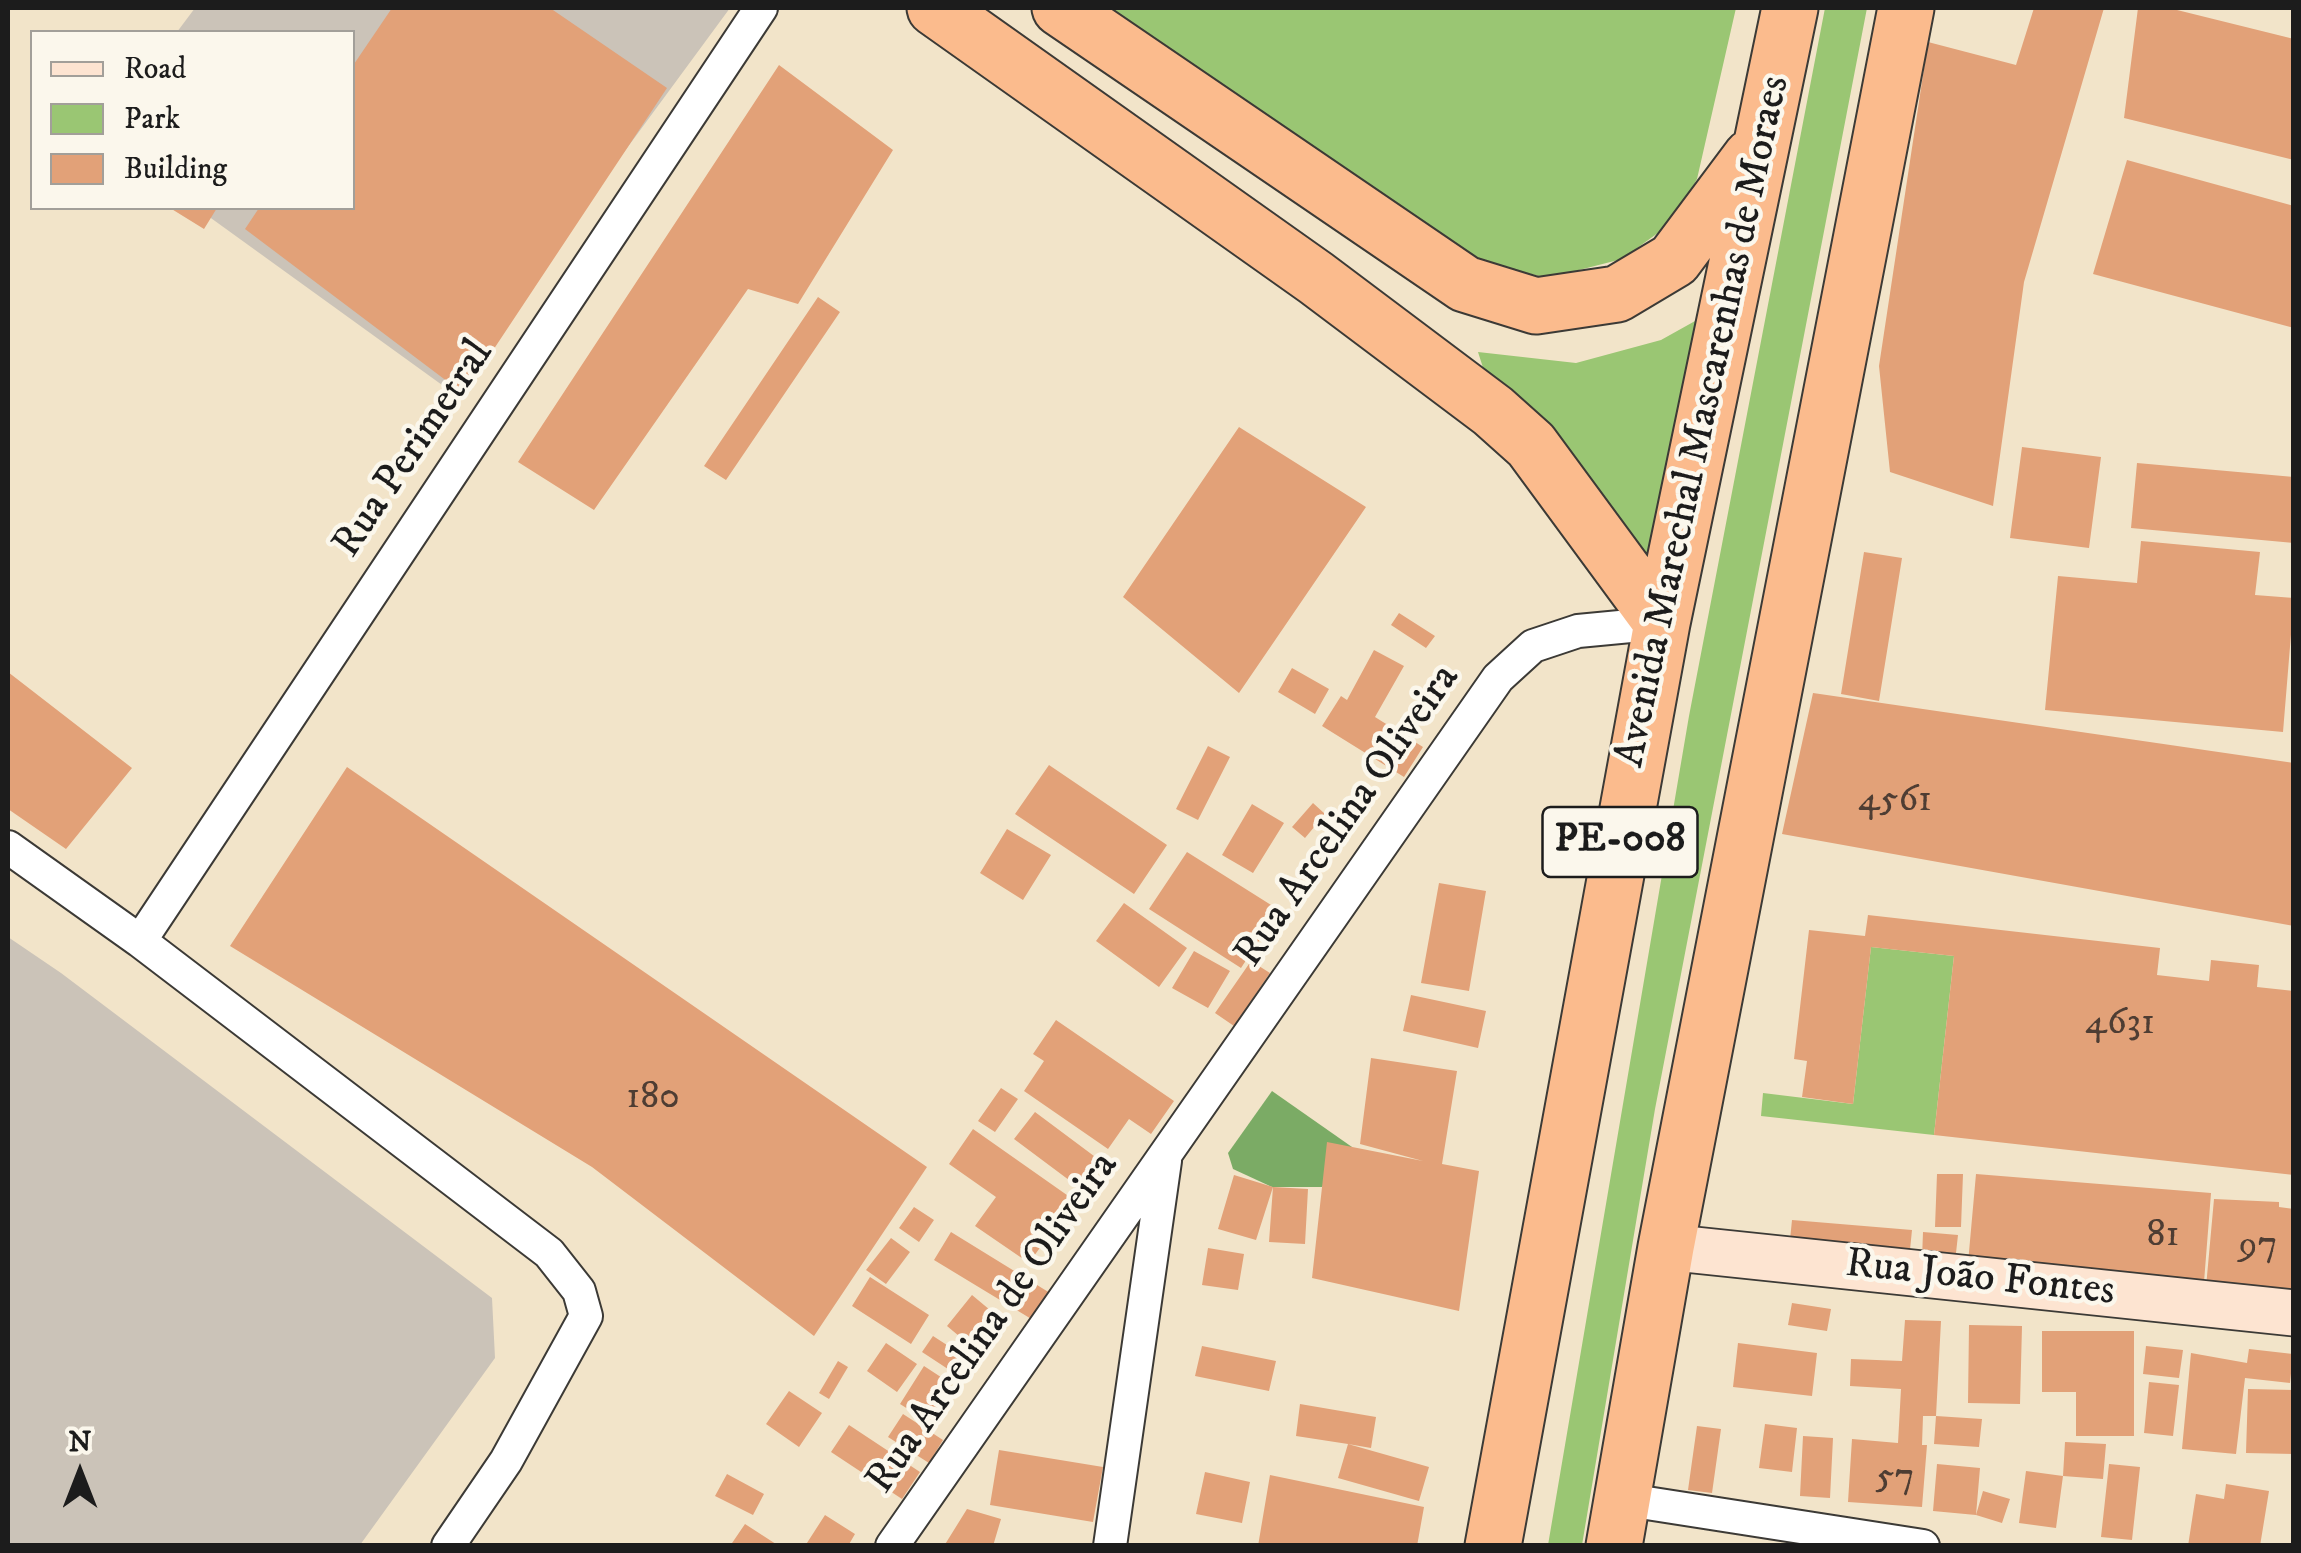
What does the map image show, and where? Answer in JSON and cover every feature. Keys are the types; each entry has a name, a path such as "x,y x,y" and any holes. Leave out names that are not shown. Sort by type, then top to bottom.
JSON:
{"highway":[{"path":"936,8 1316,278 1492,410 1530,445 1662,623"},
{"path":"1060,8 1464,284 1536,306 1617,294 1674,260 1762,142"},
{"name":"Avenida Marechal Mascarenhas de Moraes","path":"1493,1546 1662,623 1790,8"},
{"name":"PE-008","path":"1617,1522 1666,1247 1906,8"}],"street":[{"name":"Rua Perimetral","path":"140,941 761,8"},
{"name":"Rua Arcelina Oliveira","path":"1166,1152 1514,660 1533,646 1578,632 1662,623"},
{"path":"8,847 140,941 550,1253 579,1291 586,1316 506,1460 448,1546"},
{"path":"1110,1546 1166,1152"},
{"name":"Rua Arcelina de Oliveira","path":"892,1546 1166,1152"},
{"name":"Rua João Fontes","path":"1666,1247 2294,1313"},
{"path":"1617,1522 1923,1546"}],"shaded area":[{"path":"195,8 730,8 449,390 200,210 355,210 355,30 178,30"},
{"path":"8,937 492,1298 495,1358 360,1545 8,1545"}],"green space":[{"path":"1094,8 1736,8 1697,179 1673,222 1622,259 1548,278 1460,257"},
{"path":"1825,8 1867,8 1655,1109 1582,1545 1548,1545 1689,716"},
{"path":"1713,311 1658,595 1486,377 1478,352 1576,363 1661,340"},
{"path":"1871,947 1954,956 1934,1135 1761,1116 1763,1093 1853,1104"},
{"path":"1272,1091 1352,1147 1322,1187 1272,1187 1233,1169 1228,1153"}],"building":[{"path":"392,8 550,8 667,88 464,394 245,229 258,210 355,210 355,63"},
{"path":"2034,8 2104,8 2024,282 1993,506 1890,472 1879,366 1928,42 2016,65"},
{"path":"2138,8 2169,8 2294,39 2294,160 2124,118"},
{"path":"779,65 893,150 798,304 748,289 594,510 518,462"},
{"path":"2127,160 2294,206 2294,328 2093,274"},
{"path":"173,210 216,210 204,229"},
{"path":"818,297 840,312 726,480 704,466"},
{"path":"1239,427 1366,507 1239,693 1123,597"},
{"path":"2022,447 2101,457 2089,548 2010,538"},
{"path":"2137,463 2294,477 2294,543 2131,528"},
{"path":"2141,541 2260,552 2255,595 2294,598 2283,732 2045,710 2058,576 2137,583"},
{"path":"1864,552 1902,558 1879,701 1841,694"},
{"path":"1399,613 1435,636 1426,648 1391,625"},
{"path":"1374,650 1404,666 1375,717 1423,747 1404,777 1322,726 1341,696 1347,700"},
{"path":"1292,668 1329,689 1315,714 1278,692"},
{"path":"8,672 132,768 66,849 8,809"},
{"path":"1813,693 2294,763 2294,926 1782,834"},
{"path":"1208,746 1230,757 1198,820 1176,809"},
{"path":"1049,765 1167,845 1134,894 1015,814"},
{"path":"347,767 927,1167 814,1336 592,1167 230,946"},
{"path":"1313,803 1325,814 1305,838 1292,827"},
{"path":"1252,804 1284,823 1253,873 1222,855"},
{"path":"1007,829 1051,855 1023,900 980,873"},
{"path":"1187,852 1279,910 1241,968 1149,909"},
{"path":"1439,883 1486,891 1469,991 1421,983"},
{"path":"1124,903 1187,948 1159,987 1096,941"},
{"path":"1868,915 2160,948 2157,975 2209,981 2211,960 2259,965 2257,987 2294,991 2294,1175 1934,1135 1954,956 1871,947 1853,1104 1802,1097 1807,1061 1794,1059 1809,930 1865,936"},
{"path":"1194,951 1230,971 1208,1008 1172,988"},
{"path":"1251,961 1270,973 1234,1026 1215,1013"},
{"path":"1411,995 1486,1011 1478,1048 1403,1031"},
{"path":"1056,1020 1174,1101 1151,1134 1129,1119 1108,1149 1024,1091 1044,1061 1033,1054"},
{"path":"1371,1058 1457,1071 1442,1164 1479,1171 1459,1311 1312,1278 1327,1142 1423,1161 1360,1144"},
{"path":"1001,1088 1018,1099 995,1132 978,1121"},
{"path":"1035,1112 1102,1162 1081,1189 1014,1139"},
{"path":"973,1129 1074,1200 1029,1263 975,1226 996,1197 949,1164"},
{"path":"1937,1174 1963,1174 1961,1227 1935,1227"},
{"path":"1976,1174 2211,1193 2204,1282 1968,1263"},
{"path":"1234,1175 1273,1187 1256,1240 1218,1229"},
{"path":"1273,1187 1308,1189 1305,1244 1269,1242"},
{"path":"2214,1199 2279,1202 2279,1207 2294,1209 2294,1294 2206,1287"},
{"path":"914,1207 934,1220 919,1242 899,1228"},
{"path":"1792,1220 1912,1230 1910,1250 1790,1240"},
{"path":"951,1232 1050,1293 1033,1320 934,1260"},
{"path":"1923,1232 1958,1235 1955,1262 1922,1259"},
{"path":"891,1238 910,1252 886,1284 866,1270"},
{"path":"1208,1248 1244,1254 1238,1290 1202,1285"},
{"path":"870,1277 929,1315 911,1344 852,1306"},
{"path":"972,1295 1002,1320 977,1351 947,1326"},
{"path":"1792,1303 1831,1309 1827,1331 1788,1325"},
{"path":"1905,1320 1941,1321 1936,1416 1923,1416 1922,1445 1927,1445 1922,1507 1848,1502 1852,1439 1898,1443 1901,1389 1850,1386 1851,1359 1902,1361"},
{"path":"1969,1325 2022,1326 2020,1404 1968,1403"},
{"path":"2042,1331 2134,1331 2134,1436 2076,1436 2076,1392 2042,1392"},
{"path":"933,1336 964,1356 954,1373 922,1352"},
{"path":"886,1343 917,1364 897,1392 867,1371"},
{"path":"1738,1343 1817,1353 1812,1396 1733,1387"},
{"path":"1202,1346 1276,1361 1269,1391 1195,1376"},
{"path":"2146,1346 2183,1350 2179,1378 2143,1374"},
{"path":"2249,1349 2293,1354 2290,1383 2245,1378 2236,1454 2182,1449 2191,1353 2247,1363"},
{"path":"838,1361 848,1367 829,1399 819,1393"},
{"path":"924,1366 950,1383 927,1421 900,1404"},
{"path":"2149,1382 2179,1385 2173,1436 2144,1433"},
{"path":"2248,1389 2294,1390 2294,1454 2246,1453"},
{"path":"789,1391 822,1413 799,1447 766,1424"},
{"path":"1300,1404 1376,1417 1371,1448 1296,1436"},
{"path":"903,1414 943,1440 929,1463 888,1437"},
{"path":"1936,1416 1982,1419 1979,1447 1934,1444"},
{"path":"1765,1424 1797,1428 1792,1472 1759,1468"},
{"path":"849,1425 920,1472 902,1499 831,1452"},
{"path":"1697,1426 1721,1429 1712,1493 1688,1490"},
{"path":"1803,1436 1833,1438 1830,1498 1800,1496"},
{"path":"2065,1442 2106,1444 2103,1479 2063,1476"},
{"path":"1348,1444 1429,1467 1419,1501 1338,1478"},
{"path":"999,1450 1103,1467 1093,1522 990,1505"},
{"path":"1937,1464 1980,1468 1976,1515 1933,1511"},
{"path":"2109,1464 2140,1467 2132,1540 2101,1537"},
{"path":"2026,1471 2063,1476 2056,1528 2019,1523"},
{"path":"1205,1472 1250,1482 1242,1523 1196,1514"},
{"path":"727,1474 764,1494 753,1515 715,1496"},
{"path":"1270,1475 1424,1507 1417,1546 1258,1546"},
{"path":"2226,1484 2269,1491 2260,1546 2188,1546 2196,1494 2224,1499"},
{"path":"1983,1491 2010,1499 2002,1523 1976,1515"},
{"path":"967,1509 1001,1519 993,1546 944,1546"},
{"path":"825,1515 855,1534 848,1546 805,1546"},
{"path":"745,1524 779,1546 730,1546"}]}
